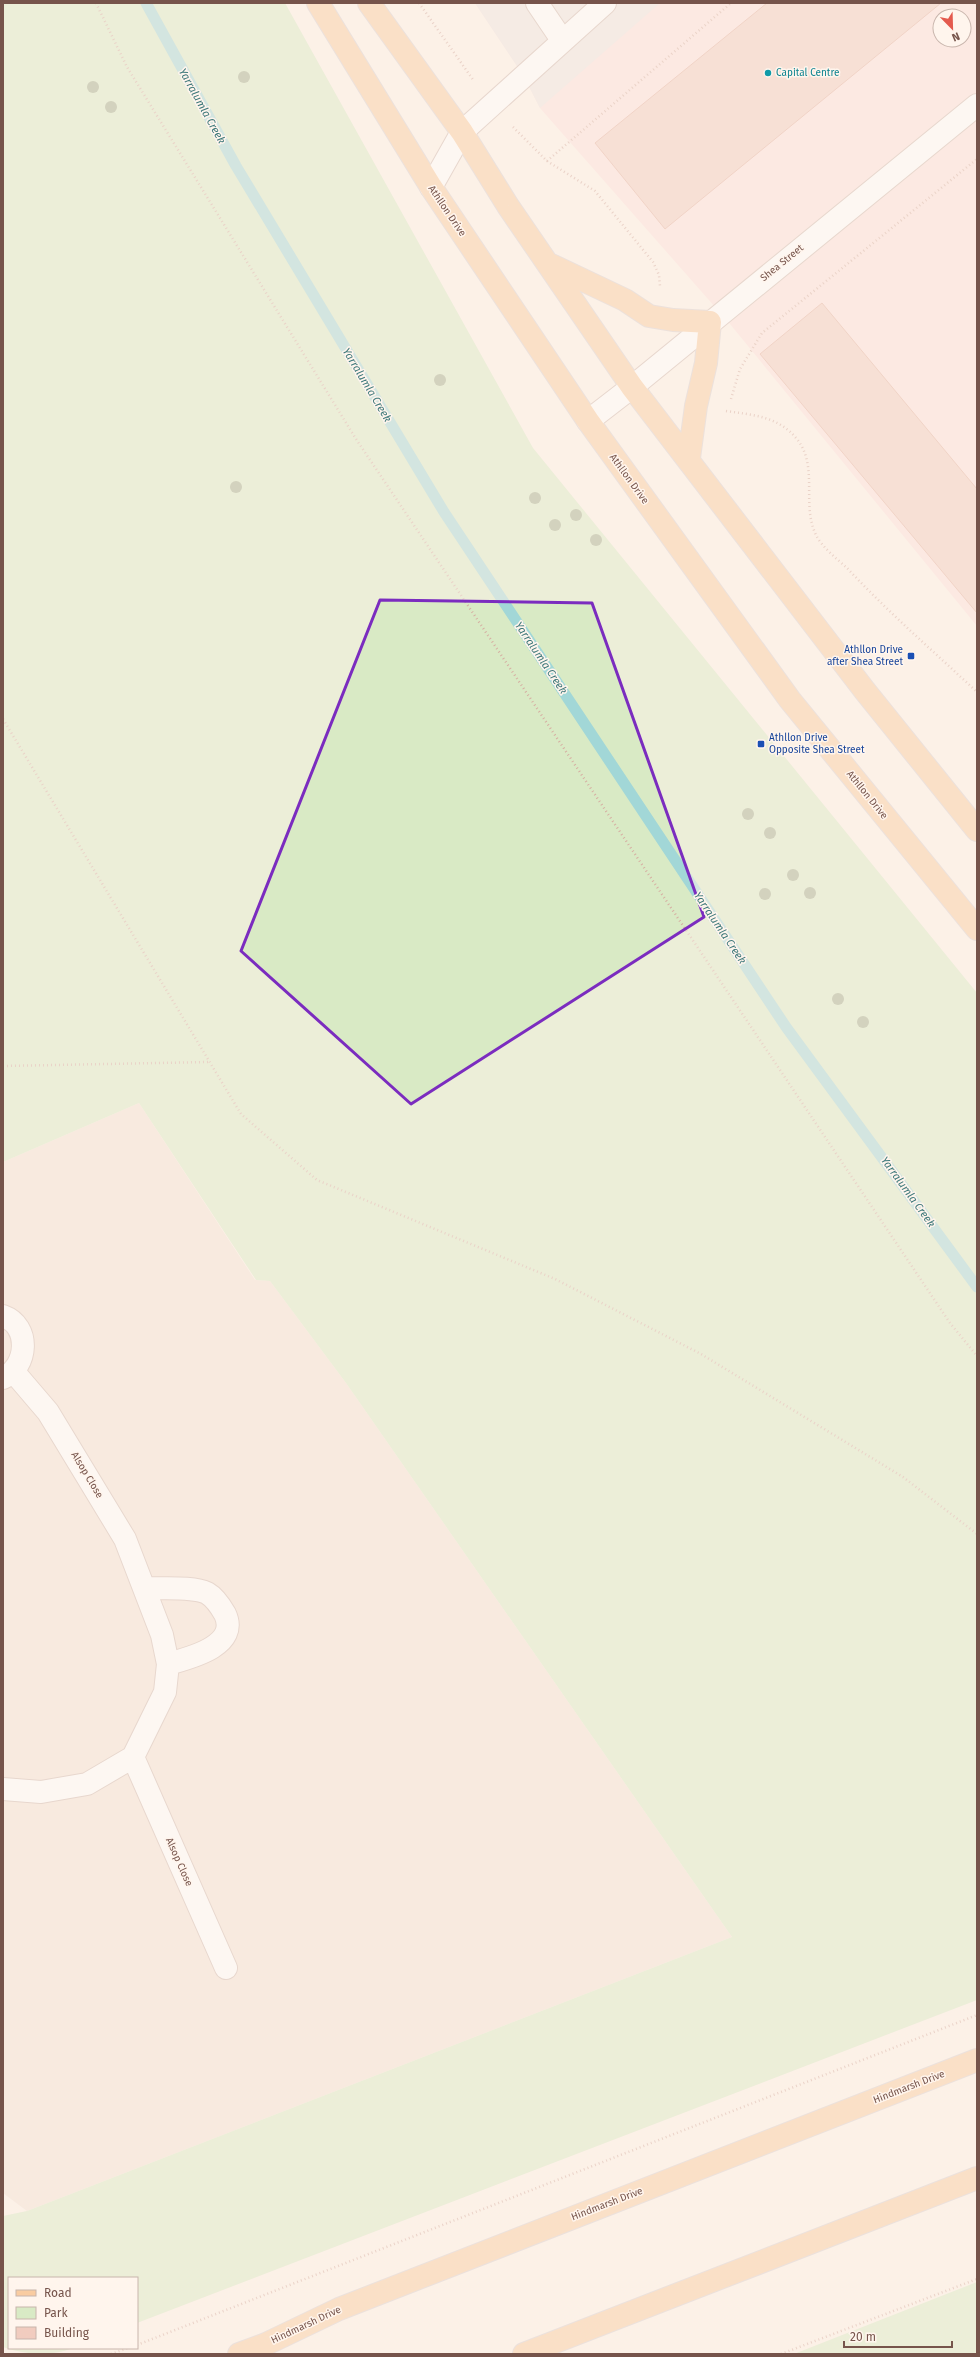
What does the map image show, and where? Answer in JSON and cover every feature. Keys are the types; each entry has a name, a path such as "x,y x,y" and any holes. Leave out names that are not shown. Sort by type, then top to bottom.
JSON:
{"main road":[{"name":"Athllon Drive","path":"318,3 431,187 588,421 790,700 977,929"},
{"path":"369,3 462,132 632,387 689,458 860,685 977,830"},
{"path":"548,263 625,300 649,316 673,320 710,322 706,363 690,437 689,458"},
{"name":"Hindmarsh Drive","path":"239,2354 266,2344 339,2309 977,2060"},
{"path":"524,2354 977,2178"}],"street":[{"path":"537,3 562,40"},
{"path":"431,187 462,132 562,40 605,3"},
{"name":"Shea Street","path":"588,421 632,387 977,105"},
{"name":"Alsop Close","path":"3,1316 17,1327 23,1340 23,1354 8,1375 48,1412 125,1539 146,1588 162,1635 168,1664 165,1692 133,1757 226,1968"},
{"path":"146,1588 196,1590 208,1593 221,1608 226,1617 227,1629 218,1643 207,1652 168,1664"},
{"path":"3,1789 42,1792 87,1784 133,1757"}],"path":[{"path":"96,3 127,66 356,439 950,1322 977,1356"},
{"path":"653,262 595,191 547,161 731,3"},
{"path":"728,411 740,369 762,333 977,159"},
{"path":"698,401 728,411 756,414 771,419 788,430 797,439 805,452 809,467 809,516 817,537 878,601 977,692"},
{"path":"3,719 241,1114 317,1180 555,1279 701,1354 903,1477 977,1534"},
{"path":"3,1066 210,1062"},
{"path":"138,2345 977,2015"},
{"path":"781,2354 977,2279"},
{"path":"111,2354 125,2349"}],"highlighted area":[{"path":"380,600 592,603 704,917 411,1104 241,951"}],"shaded area":[{"path":"475,3 977,3 977,626 730,324 540,108 523,75"},
{"path":"475,3 660,3 540,108 523,75"},
{"path":"139,1103 255,1280 270,1281 346,1383 732,1937 27,2211 3,2193 3,1162"}],"green space":[{"path":"3,3 285,3 533,448 977,993 977,2000 138,2323 138,2277 8,2277 8,2348 3,2347 3,2216 27,2211 732,1937 346,1383 270,1281 256,1280 139,1103 3,1162"},
{"path":"977,2282 977,2354 794,2354"},
{"path":"10,2349 70,2349 47,2354 21,2352"}],"building":[{"name":"Capital Centre","path":"767,3 941,3 935,8 932,8 932,10 665,229 595,143"},
{"path":"822,303 977,489 977,613 760,354"}],"waterway":[{"name":"Yarralumla Creek","path":"146,3 236,166 444,512 786,1027 977,1287"}],"place":[{"name":"Capital Centre","path":"768,73"},
{"name":"Athllon Drive after Shea Street","path":"911,656"},
{"name":"Athllon Drive Opposite Shea Street","path":"761,744"}]}
